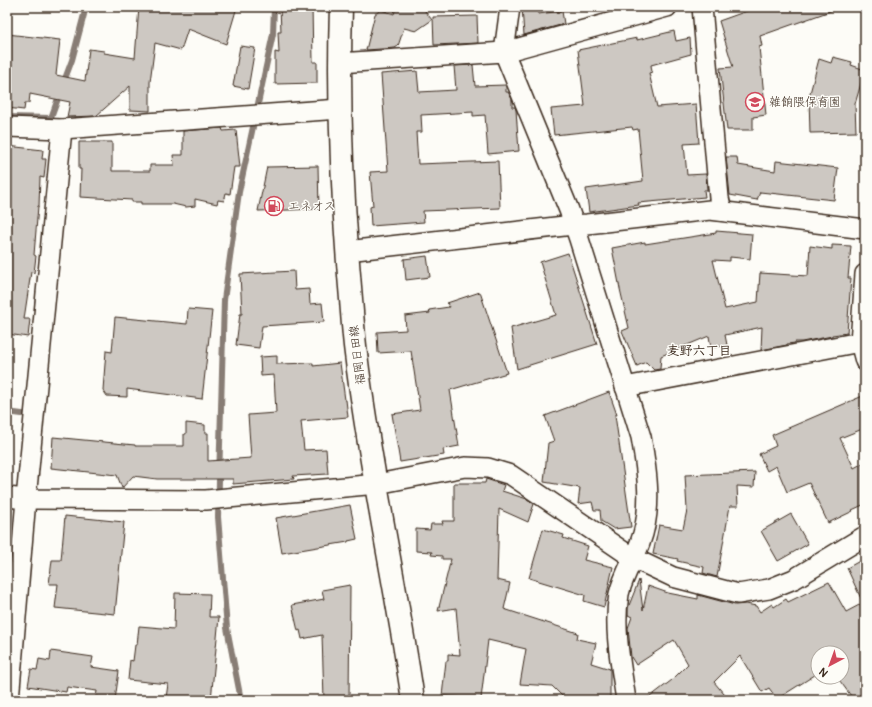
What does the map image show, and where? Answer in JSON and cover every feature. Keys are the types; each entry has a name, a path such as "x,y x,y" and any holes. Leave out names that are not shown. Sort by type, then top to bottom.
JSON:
{"main road":[{"name":"福岡日田線","path":"341,7 339,63 342,180 356,352 364,411 413,700"}],"street":[{"path":"510,7 504,52 569,210 641,437 646,462 648,490 647,514 641,541 620,592 616,616 626,700"},
{"path":"339,63 504,52 667,7"},
{"path":"702,7 719,198 722,211"},
{"path":"7,127 62,129 340,109"},
{"path":"9,700 26,499 62,129"},
{"path":"347,251 573,224 587,224 710,210 865,229"},
{"path":"865,274 860,342 865,361"},
{"path":"625,387 860,342"},
{"path":"7,497 26,499 206,500 377,484 465,467 488,468 511,475 633,558 674,577 738,594 769,589 794,579 865,536"}],"building":[{"path":"139,7 237,7 226,44 188,29 181,50 155,43 150,82 150,111 130,110 130,86 96,116 67,117 70,102 30,94 29,103 25,103 24,110 7,108 7,34 60,40 56,75 85,81 89,49 135,58"},
{"path":"280,7 312,7 313,62 317,62 317,83 275,84 275,52 279,53 278,32 281,32"},
{"path":"396,7 422,7 432,20 416,31 404,28 398,46 395,48 366,50 375,14 381,10 394,14"},
{"path":"522,7 539,7 538,14 562,11 564,24 524,35"},
{"path":"758,7 835,7 836,9 760,36 762,46 759,47 766,115 753,117 753,130 727,130 720,68 733,67 719,21"},
{"path":"477,16 478,43 434,45 433,17"},
{"path":"674,31 676,41 690,38 691,54 651,65 652,72 649,73 657,107 696,104 699,143 684,144 687,175 706,174 707,190 704,190 705,197 638,203 639,205 589,212 586,189 643,181 638,129 633,130 632,127 554,135 551,109 585,106 578,50 637,38 637,40"},
{"path":"240,46 255,48 248,89 233,86"},
{"path":"833,57 852,62 851,65 865,70 855,104 856,132 810,133 809,97 819,59 831,63"},
{"path":"473,65 475,86 506,85 506,92 508,92 512,99 512,107 515,107 516,110 519,151 488,154 485,115 473,116 473,112 421,115 422,132 416,132 418,164 498,161 500,208 423,211 424,222 371,226 370,207 373,206 370,172 388,171 381,74 417,71 419,92 456,90 454,66"},
{"path":"222,128 223,131 236,130 240,167 234,167 230,194 226,193 224,201 218,200 217,204 195,199 195,206 186,207 173,204 141,204 141,202 132,202 132,200 80,197 81,169 79,169 79,142 112,142 112,171 150,171 150,165 174,165 173,155 183,155 183,131"},
{"path":"7,146 43,150 42,159 46,159 44,178 40,177 34,273 31,272 24,319 30,319 28,337 7,334 7,264 10,244 7,244"},
{"path":"726,157 737,157 738,165 775,171 776,161 838,168 834,200 760,192 757,200 730,195"},
{"path":"318,166 319,209 258,211 267,167"},
{"path":"716,231 752,234 750,259 730,257 730,261 713,260 725,309 758,302 760,273 808,276 810,246 832,249 832,245 851,246 848,278 851,278 847,333 795,342 761,350 762,327 725,335 727,345 711,348 709,336 661,356 660,369 654,370 646,362 637,366 622,331 629,328 612,248 645,242 645,244 716,233"},
{"path":"568,253 597,344 517,369 511,328 556,315 540,262"},
{"path":"427,256 430,277 406,280 404,259"},
{"path":"294,271 295,290 309,289 310,304 322,303 324,322 262,326 259,348 236,345 240,314 242,314 240,274"},
{"path":"480,292 507,373 450,390 459,446 443,449 444,455 400,462 392,414 420,410 411,351 378,353 377,332 406,330 405,316 430,313 429,310 449,307 447,303"},
{"path":"188,309 212,311 202,399 127,389 127,397 107,396 103,390 106,351 112,352 115,317 187,324"},
{"path":"277,356 277,364 313,363 313,366 340,363 348,417 301,421 304,450 326,449 328,474 293,476 294,479 233,484 233,479 157,479 133,476 122,488 117,475 51,468 53,437 135,446 184,446 186,423 205,425 205,433 208,433 208,461 251,458 248,415 276,413 274,375 261,376 260,357"},
{"path":"609,392 617,415 615,415 631,527 614,529 601,521 600,510 594,510 592,502 578,504 580,488 544,482 548,443 554,441 545,416"},
{"path":"865,395 865,428 840,438 854,468 865,462 865,504 828,523 809,483 787,492 776,466 767,471 759,454 776,446 772,435"},
{"path":"755,472 754,487 737,486 738,506 730,506 717,577 703,573 704,567 677,561 678,559 653,554 659,525 683,529 687,510 685,475"},
{"path":"486,479 504,485 502,491 527,499 534,504 528,522 499,509 497,580 510,583 504,609 578,633 577,639 596,643 591,663 610,669 610,700 581,700 567,698 562,696 552,686 520,684 526,649 488,640 481,699 442,696 448,654 460,655 456,608 438,611 451,559 442,559 442,556 431,555 432,552 416,551 416,529 430,530 431,524 443,524 442,521 454,521 454,483 485,483"},
{"path":"350,505 357,539 348,542 282,553 276,518"},
{"path":"791,514 808,544 778,561 761,531"},
{"path":"65,516 124,522 115,614 55,608 58,584 49,584 52,560 61,560"},
{"path":"543,529 564,535 563,538 588,546 584,560 613,567 604,607 584,601 585,595 529,578"},
{"path":"865,558 865,694 857,700 854,700 843,685 850,685 850,645 810,645 810,678 777,699 769,688 762,692 740,656 714,682 729,700 646,700 672,680 688,664 674,640 636,665 631,657 628,628 632,617 628,615 628,608 639,580 643,610 648,586 668,593 698,599 698,595 735,605 746,604 756,606 760,612 772,604 774,607 786,599 788,602 829,582 846,612 863,603 847,568"},
{"path":"350,585 349,700 324,700 322,635 302,639 300,630 298,631 292,605 324,599 322,590"},
{"path":"175,593 210,594 209,617 219,617 211,700 166,698 168,684 128,680 130,660 133,661 135,645 137,645 139,626 174,629"},
{"path":"51,651 93,657 91,667 119,671 115,700 96,697 97,691 67,687 66,692 28,686 31,669 37,670 39,659 50,661"}],"waterway":[{"path":"63,84 72,60 86,7"},
{"path":"241,700 227,628 218,517 224,300 239,192 273,34 274,7"},
{"path":"7,117 51,118 60,93"},
{"path":"7,412 22,414"}],"place":[{"name":"雑餉隈保育園","path":"755,102"},
{"name":"エネオス","path":"274,206"}],"district":[{"name":"麦野六丁目","path":"699,350"}]}
